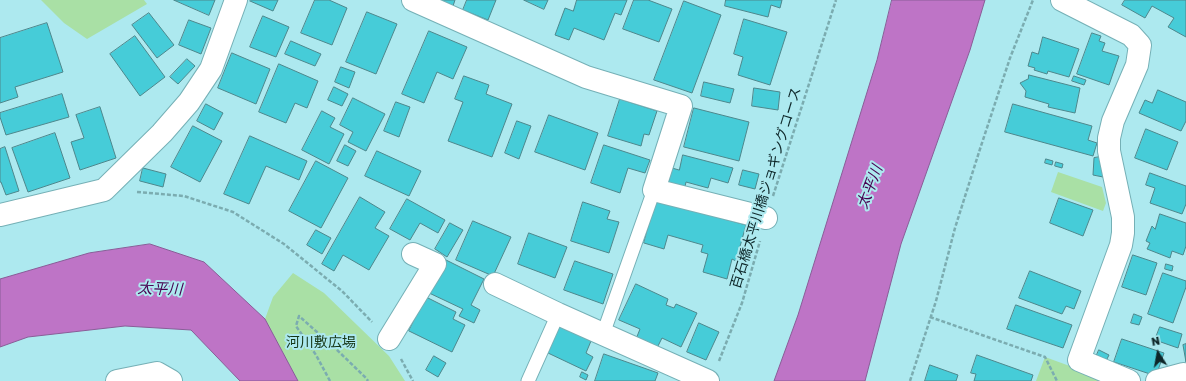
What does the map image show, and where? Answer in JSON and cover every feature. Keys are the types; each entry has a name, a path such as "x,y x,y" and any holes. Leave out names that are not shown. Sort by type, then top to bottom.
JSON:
{"street":[{"path":"0,215 104,190 162,133 189,102 211,69 236,0"},
{"path":"413,0 586,77 681,106 654,190 766,218"},
{"path":"1062,0 1131,35 1140,46 1137,65 1113,121 1109,138 1109,151 1123,217 1121,245 1079,360 1129,381"},
{"path":"389,339 435,264 413,254"},
{"path":"495,284 603,334 713,374"},
{"path":"117,381 157,372 171,381"},
{"path":"1157,381 1183,374 1186,377"}],"lane":[{"path":"603,334 654,190"},
{"path":"528,381 558,314"}],"path":[{"name":"百石橋太平川橋ジョギングコース","path":"713,374 742,303 766,218 836,0"},
{"path":"910,381 936,301 955,228 980,149 1010,58 1033,0"},
{"path":"104,190 184,196 233,212 284,244 342,291 389,339 413,381"},
{"path":"330,381 316,355 296,326 299,316 335,348 368,381"},
{"path":"930,317 1045,357 1057,381"}],"green space":[{"path":"41,0 144,0 147,4 87,39 64,23"},
{"path":"1058,172 1102,187 1106,203 1103,211 1051,192"},
{"name":"河川敷広場","path":"293,273 324,293 389,356 405,381 298,381 265,319 273,297"},
{"path":"1045,357 1111,381 1036,381"}],"water":[{"name":"太平川","path":"892,0 985,0 970,50 901,244 865,381 774,381 798,315 877,60"},
{"name":"太平川","path":"150,244 204,262 265,319 298,381 240,381 191,330 125,326 28,337 0,347 0,279 89,253"}],"building":[{"path":"174,0 215,0 209,15"},
{"path":"278,0 273,11 250,1"},
{"path":"315,0 329,0 347,8 332,45 301,33"},
{"path":"438,0 455,0 453,6"},
{"path":"467,0 496,0 488,20 463,10"},
{"path":"524,0 548,0 544,9"},
{"path":"577,0 627,0 621,15 615,13 604,40 574,28 569,40 555,35 565,8 573,11"},
{"path":"634,0 648,0 672,9 659,42 623,29"},
{"path":"726,0 782,0 780,8 771,5 768,17 725,6"},
{"path":"1125,0 1186,0 1186,37 1168,27 1174,18 1152,6 1145,18 1122,5"},
{"path":"684,1 721,15 692,93 654,80"},
{"path":"367,12 397,24 376,74 346,62"},
{"path":"149,13 174,45 157,58 132,25"},
{"path":"263,16 289,27 276,57 250,47"},
{"path":"744,19 787,32 770,85 738,75 743,57 734,54"},
{"path":"189,20 211,28 201,54 179,45"},
{"path":"47,23 63,72 15,87 18,97 0,103 0,38"},
{"path":"429,31 467,47 453,79 437,72 424,103 402,94"},
{"path":"1092,33 1101,36 1099,41 1105,43 1102,51 1119,56 1109,85 1077,74"},
{"path":"135,36 165,77 140,96 110,54"},
{"path":"1043,37 1079,49 1069,77 1048,71 1047,74 1034,70 1035,68 1028,66 1032,52 1038,54"},
{"path":"291,41 321,54 315,66 285,54"},
{"path":"232,53 270,69 256,104 218,88"},
{"path":"187,59 195,66 178,84 170,77"},
{"path":"279,64 318,81 307,108 295,103 286,123 259,112"},
{"path":"341,67 355,72 349,88 335,82"},
{"path":"1029,75 1080,88 1075,113 1048,107 1049,104 1025,97 1026,91 1020,83 1028,79"},
{"path":"464,76 489,85 486,94 512,104 492,157 448,141 463,102 455,99"},
{"path":"1074,76 1086,80 1084,85 1072,81"},
{"path":"704,82 734,89 730,103 701,96"},
{"path":"334,87 348,94 342,106 328,100"},
{"path":"754,88 780,92 778,110 752,106"},
{"path":"1158,90 1186,102 1186,121 1181,131 1139,113 1145,100 1152,103"},
{"path":"62,94 69,117 6,135 0,113"},
{"path":"353,98 385,114 366,151 348,142 353,132 340,125"},
{"path":"620,99 657,111 649,135 644,134 641,146 608,136"},
{"path":"396,102 410,107 399,137 384,131"},
{"path":"206,104 223,113 214,130 197,121"},
{"path":"1013,104 1092,126 1088,140 1097,143 1093,156 1005,132"},
{"path":"100,107 116,158 80,170 71,142 84,138 76,115"},
{"path":"694,108 749,122 739,161 684,147"},
{"path":"322,111 335,118 330,127 344,134 329,164 302,150"},
{"path":"549,115 598,133 585,170 535,152"},
{"path":"517,121 531,126 519,159 505,153"},
{"path":"193,126 222,141 200,182 171,167"},
{"path":"1146,129 1178,142 1167,170 1135,158"},
{"path":"55,133 70,178 28,192 12,148"},
{"path":"250,136 307,161 299,180 266,166 249,204 224,194"},
{"path":"345,145 356,151 348,166 337,161"},
{"path":"604,145 650,160 645,173 628,168 620,193 591,183"},
{"path":"5,147 19,191 6,195 0,182 0,149"},
{"path":"377,151 421,171 409,196 365,176"},
{"path":"683,155 733,168 728,183 711,178 708,188 686,182 684,191 667,187 672,168 679,170"},
{"path":"1100,157 1103,177 1093,175 1094,158"},
{"path":"1046,159 1053,161 1052,165 1045,163"},
{"path":"316,161 348,178 321,228 289,211"},
{"path":"1056,162 1063,164 1062,168 1055,166"},
{"path":"143,168 166,174 163,187 140,181"},
{"path":"743,170 759,174 755,189 739,185"},
{"path":"1150,173 1186,186 1186,204 1182,214 1150,203 1155,188 1146,185"},
{"path":"360,197 385,212 375,228 389,236 369,270 343,255 334,271 322,264"},
{"path":"1059,198 1093,210 1083,236 1050,223"},
{"path":"407,199 445,220 438,233 420,223 410,240 390,229"},
{"path":"656,200 746,225 736,261 732,259 727,279 703,272 708,254 701,252 703,245 668,235 664,249 644,243"},
{"path":"583,202 610,211 607,219 619,222 609,253 571,241"},
{"path":"1160,214 1186,223 1186,246 1183,255 1172,251 1170,258 1147,249 1150,243 1146,241 1152,226 1155,229"},
{"path":"473,221 511,237 493,276 456,260"},
{"path":"450,223 463,230 447,257 435,249"},
{"path":"316,230 331,238 322,254 307,245"},
{"path":"529,233 567,247 555,278 518,264"},
{"path":"1133,255 1157,263 1146,295 1122,287"},
{"path":"444,259 484,279 471,305 480,310 474,323 459,316 463,309 427,292"},
{"path":"575,261 613,274 603,304 564,290"},
{"path":"1166,264 1173,266 1172,271 1165,269"},
{"path":"1030,271 1081,291 1074,309 1066,306 1062,314 1019,298"},
{"path":"1163,273 1186,281 1186,287 1173,323 1148,314"},
{"path":"636,284 668,299 666,305 674,308 676,304 697,313 681,347 662,338 657,348 636,339 640,329 619,320"},
{"path":"426,297 456,312 453,319 465,325 452,352 409,331"},
{"path":"1016,305 1072,325 1063,348 1007,329"},
{"path":"1134,314 1142,317 1139,325 1131,323"},
{"path":"699,323 719,332 706,360 687,352"},
{"path":"560,326 591,341 586,353 593,357 586,371 548,353"},
{"path":"1160,327 1182,334 1178,348 1155,340"},
{"path":"1122,339 1164,353 1156,376 1114,362"},
{"path":"1186,344 1186,362 1183,345"},
{"path":"1099,350 1109,355 1106,361 1096,357"},
{"path":"604,354 658,373 655,381 595,381"},
{"path":"977,355 1033,375 1031,381 974,381 976,374 971,373"},
{"path":"434,356 446,363 438,377 426,370"},
{"path":"930,365 958,375 956,381 925,381"},
{"path":"582,372 588,375 586,380 580,377"}]}
